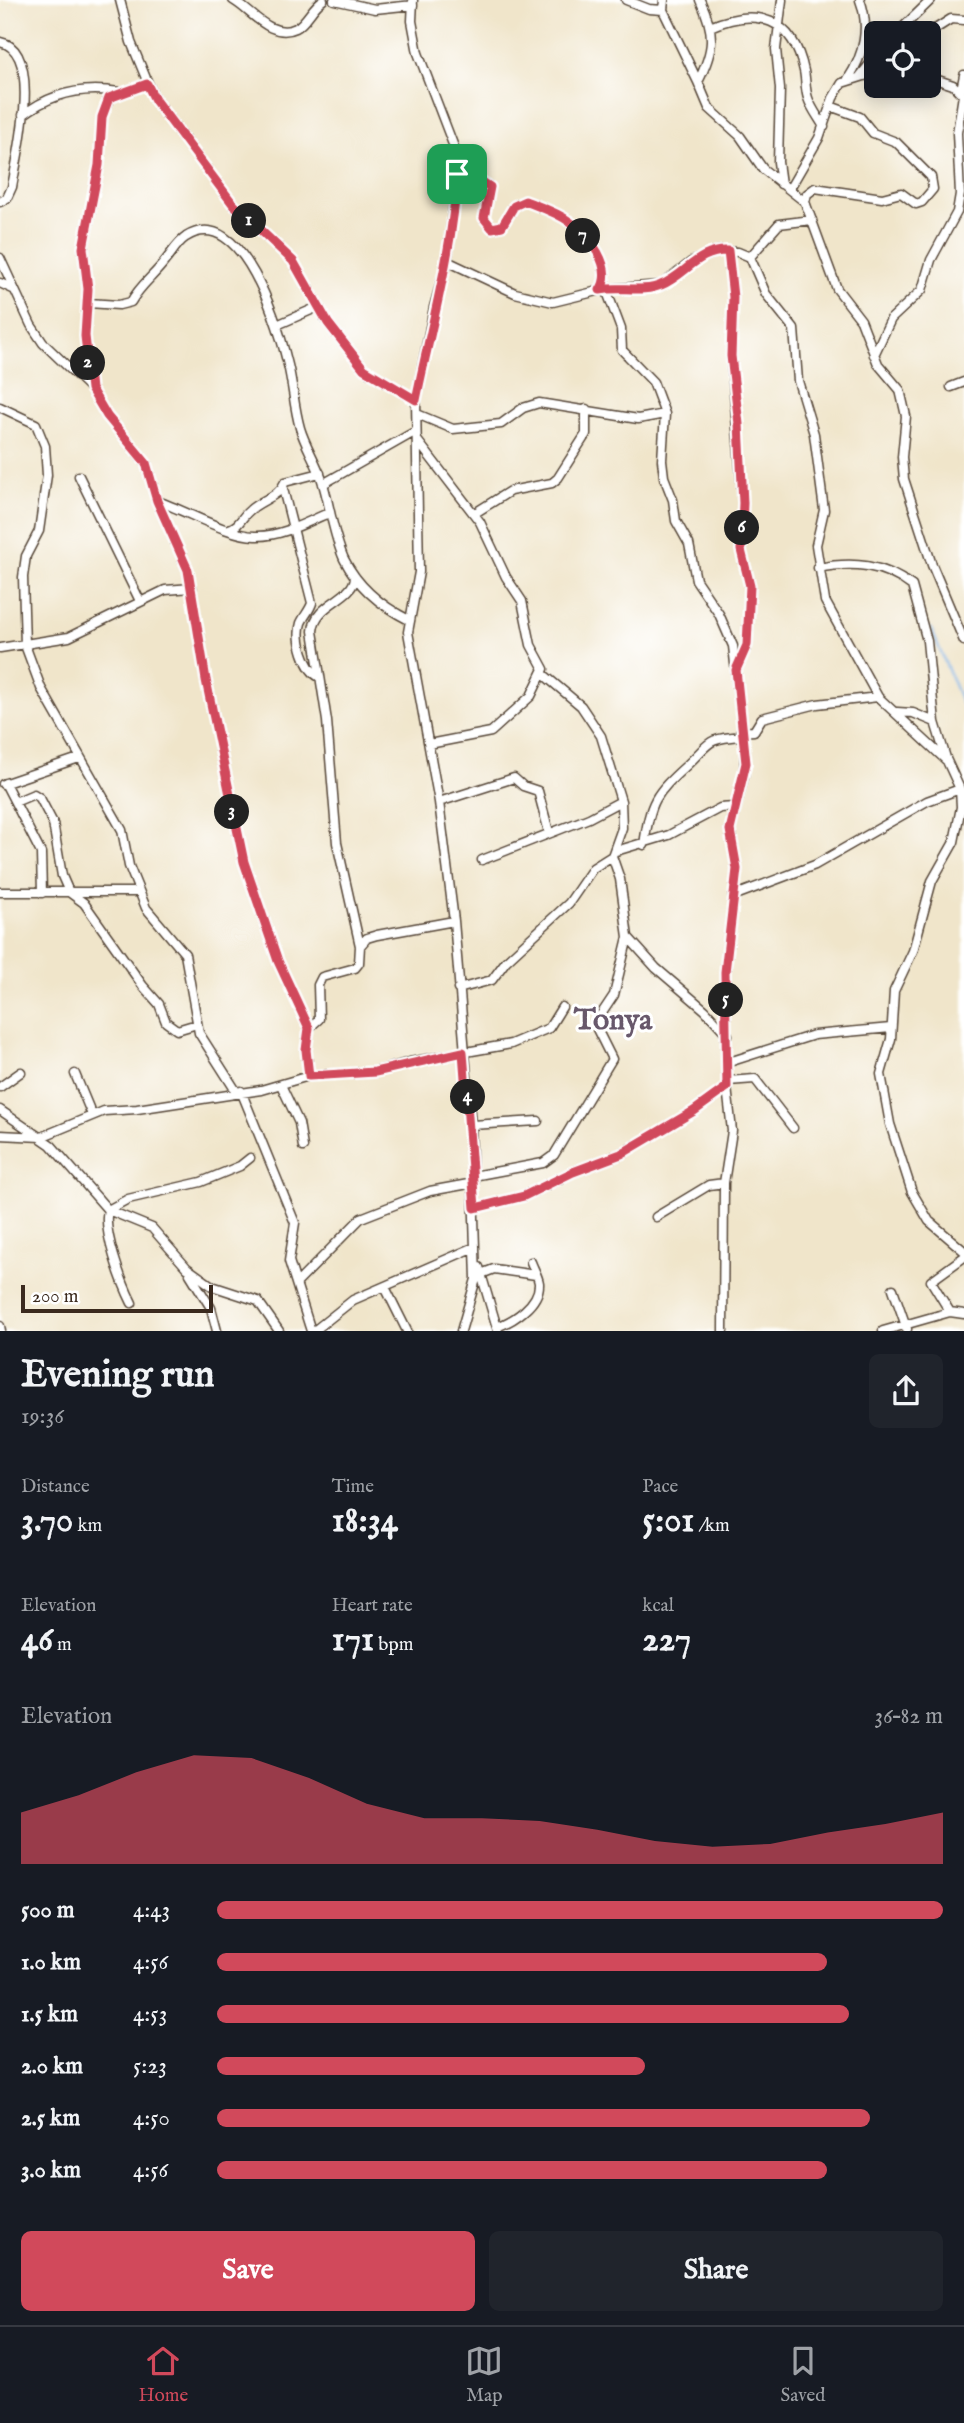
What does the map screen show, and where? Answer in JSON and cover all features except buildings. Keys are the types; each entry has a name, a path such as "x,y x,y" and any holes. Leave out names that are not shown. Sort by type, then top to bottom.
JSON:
{"street":[{"path":"120,0 131,42 155,100 233,204 293,261 318,307 364,369 416,400"},
{"path":"233,0 268,27 279,30 296,28 323,0"},
{"path":"334,0 375,9 413,3 418,53 454,147 457,174 447,261 434,307 416,400 419,572 409,620 410,649 439,802 454,921 471,1125 476,1284 461,1331"},
{"path":"626,0 649,9 663,10"},
{"path":"664,0 663,10 709,108 740,136 763,169 805,202 834,282 861,320 874,357 894,381 904,401 907,426 902,457 904,479 932,565 964,641"},
{"path":"698,82 712,52 710,27 700,0"},
{"path":"781,184 777,137 780,89 777,22 782,0"},
{"path":"790,188 824,127 837,90 848,79 866,33 866,20 860,0"},
{"path":"909,21 931,0"},
{"path":"710,27 734,19 763,18 777,22 791,37 804,70 808,99 824,127"},
{"path":"941,25 951,19 964,20"},
{"path":"0,42 14,47 20,55 24,86 23,115 12,187 7,198 0,202"},
{"path":"861,75 864,71"},
{"path":"848,79 864,74"},
{"path":"874,357 880,337 891,319 922,290 931,260 957,212 960,194 957,132 964,75"},
{"path":"941,83 963,94"},
{"path":"91,389 85,336 88,303 83,248 87,214 99,165 102,117 109,98 119,92 147,84"},
{"path":"23,115 34,106 69,92 119,92"},
{"path":"805,202 807,194 815,188 882,198 901,193 916,204 922,202 933,190 930,177 896,142 873,133 860,117 831,106"},
{"path":"457,174 475,177 490,187 484,218 492,228 502,226 514,206 525,201 570,222 604,264 606,281 603,289 622,332 622,350 653,382 666,414 662,460 676,521 689,544 696,580 724,622 733,646 744,775 730,830 737,869 725,972 732,1131 724,1183 723,1331"},
{"path":"750,257 779,224 812,220"},
{"path":"88,303 119,305 131,302 136,290 157,271 187,236 209,230 228,237 243,255 277,325 289,367 299,427 320,473 328,513 345,559 355,578 376,599 409,620"},
{"path":"447,261 537,300 562,302 603,289 662,285 701,257 718,251 750,257"},
{"path":"728,251 733,297 731,356 739,424 743,503 741,550 750,586 747,645 736,670"},
{"path":"750,257 765,295 794,329 798,381 814,434 824,510 817,535 818,568 833,618 858,657 878,697 947,761"},
{"path":"0,258 13,289 43,343 91,389 107,416 146,463 157,501 184,559 192,588 206,680 246,870 278,961 309,1028 306,1050 309,1076"},
{"path":"0,283 13,289"},
{"path":"277,325 318,307"},
{"path":"951,387 964,382"},
{"path":"417,414 445,427 465,428 501,424 532,404 586,409 638,419 666,414"},
{"path":"0,407 36,424 46,446 47,474 41,522 26,556 23,577 26,645 41,688 122,830 127,860 139,892 154,919 185,954 197,1024 239,1091 295,1223 289,1258 312,1331 351,1302 475,1247"},
{"path":"475,513 510,491 552,483 558,478 586,434 586,409"},
{"path":"323,484 416,434"},
{"path":"416,434 475,513 525,608 530,640 543,664 543,674 531,696 491,732 429,744"},
{"path":"319,677 309,668 303,649 301,624 313,603 283,489 285,482 320,473"},
{"path":"79,476 140,601"},
{"path":"229,529 238,526 246,512 283,489"},
{"path":"157,501 229,529 258,536 294,528 328,513"},
{"path":"818,568 843,564 879,567 912,586 927,640 935,722 947,761 960,786 961,807 954,842 932,881 914,951 894,991 891,1028 881,1074 901,1160 912,1192 929,1221 964,1251"},
{"path":"309,1028 319,1019 318,985 321,977 355,968 359,963 360,946 337,843 327,721 319,677 314,622 327,606 351,590 355,578"},
{"path":"0,648 69,637 164,590 192,588"},
{"path":"297,1283 361,1218 430,1191 542,1163 554,1155 612,1059 597,1029 600,1016 614,995 628,937 614,854 622,828 621,801 601,736 581,706 543,674"},
{"path":"644,845 650,813 662,787 711,739 754,731 762,718 817,704 878,697"},
{"path":"897,712 914,713 935,722"},
{"path":"41,893 41,853 15,802 2,784 79,758"},
{"path":"439,802 514,778 523,786 538,791 549,832"},
{"path":"733,896 815,865 905,813 960,786"},
{"path":"15,802 34,793 40,798 55,830 62,876 69,892 87,907 143,986 159,1004 170,1026 177,1030 197,1024"},
{"path":"482,860 589,818 621,801"},
{"path":"458,989 492,980 506,961 569,903 593,868 614,854 644,845 720,808 734,807"},
{"path":"0,892 139,892"},
{"path":"360,946 368,938 377,935 454,921"},
{"path":"628,937 656,968 705,1010 728,1035"},
{"path":"0,1135 41,1137 92,1115 281,1085 309,1076 375,1072 511,1044 549,1028 562,1007"},
{"path":"729,1062 804,1037 891,1028"},
{"path":"0,1087 21,1072"},
{"path":"75,1074 92,1115"},
{"path":"475,1208 524,1196 573,1172 621,1154 694,1111 728,1084 755,1079 793,1128"},
{"path":"281,1085 299,1122 303,1147"},
{"path":"0,1110 41,1137 108,1210 152,1228 187,1268 217,1320 217,1331"},
{"path":"471,1125 538,1121"},
{"path":"108,1210 128,1199 201,1182 240,1166 250,1158"},
{"path":"656,1217 709,1185 724,1183"},
{"path":"108,1210 106,1224 118,1273 132,1303"},
{"path":"950,1312 931,1281 964,1257"},
{"path":"476,1261 497,1329 521,1314 537,1292 536,1275 531,1262"},
{"path":"187,1268 221,1290 258,1301 279,1331"},
{"path":"481,1274 494,1269 536,1275"},
{"path":"385,1287 407,1331"},
{"path":"893,1289 906,1328"},
{"path":"883,1331 906,1328 950,1312 964,1314"}],"waterway":[{"path":"931,628 964,709"}],"district":[{"name":"Tonya","path":"613,1019"}],"route":[{"path":"147,84 155,100 233,204 293,261 328,323 351,354 376,379 416,400 438,288 447,261 457,174 475,177 490,187 484,218 492,228 502,226 514,206 521,201 546,209 570,222 604,264 606,281 600,290 653,288 662,285 691,262 709,253 728,251 733,297 733,390 739,424 738,459 743,503 741,550 750,586 747,645 736,670 746,763 730,830 737,869 725,972 729,1062 727,1087 694,1111 621,1154 573,1172 524,1196 475,1208 471,1125 463,1052 375,1072 309,1076 306,1042 309,1028 278,961 244,862 231,808 188,570 157,501 146,463 107,416 91,389 85,336 88,289 83,248 87,214 99,165 102,117 106,105 109,98 119,92 147,84"}]}
